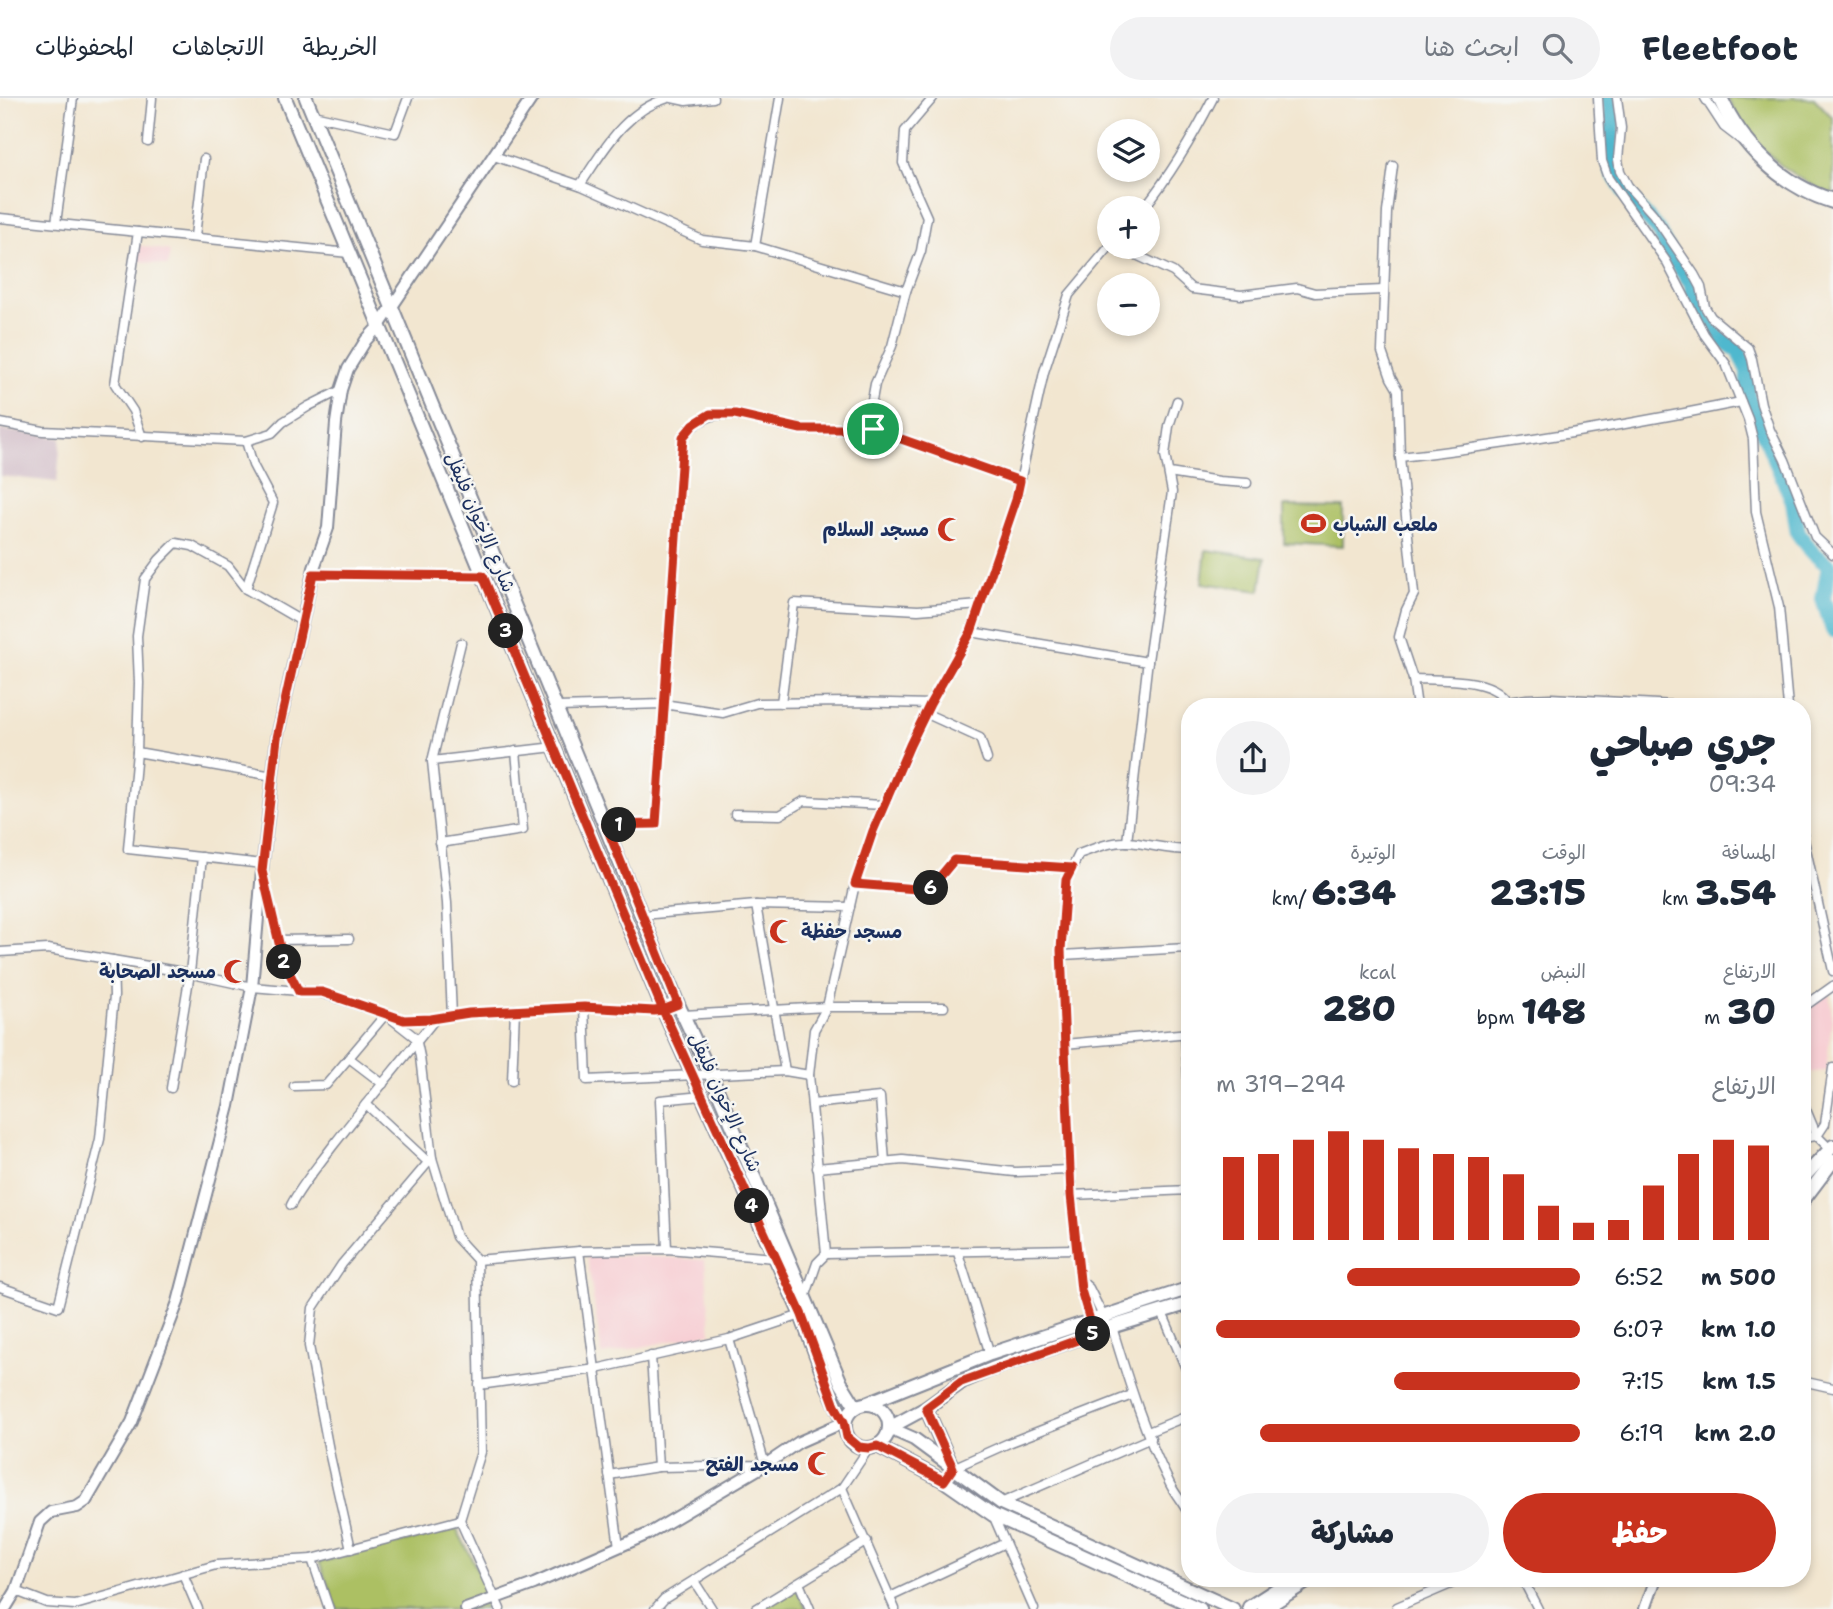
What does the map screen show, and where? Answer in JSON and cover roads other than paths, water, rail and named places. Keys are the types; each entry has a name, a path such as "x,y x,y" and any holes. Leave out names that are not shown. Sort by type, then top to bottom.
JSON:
{"highway":[{"path":"1720,98 1747,143 1779,174 1810,193 1833,201"}],"main road":[{"name":"شارع الإخوان فليفل","path":"285,98 663,1010 802,1315 831,1396 844,1422"},
{"name":"شارع الإخوان فليفل","path":"306,98 681,1009 806,1295 841,1383 861,1405"},
{"path":"1811,1171 1832,1152"},
{"path":"1811,1187 1832,1152"},
{"path":"889,1428 926,1408 961,1382 1013,1361 1094,1334 1108,1323 1157,1299 1181,1292"},
{"path":"1181,1306 1108,1323 1090,1320 990,1354 861,1405 844,1422 847,1437 852,1443 873,1447 944,1481 993,1515 1200,1609"},
{"path":"861,1405 881,1409 887,1416 889,1428 883,1441 873,1447"},
{"path":"926,1408 953,1468"},
{"path":"889,1428 914,1439 1000,1503 1181,1585"},
{"path":"1185,1587 1234,1609 1244,1606 1251,1608 1274,1587"},
{"path":"1264,1609 1299,1587"}],"street":[{"path":"56,223 73,98"},
{"path":"148,142 152,98"},
{"path":"313,115 395,133 408,98"},
{"path":"2,1609 16,1591 40,1522 51,1512 77,1507 86,1501 132,1422 185,1279 229,1106 252,987 262,867 283,703 313,574 328,528 336,423 341,390 348,369 532,98"},
{"path":"580,185 619,127 651,103 670,98 686,102 713,98"},
{"path":"755,246 780,98"},
{"path":"873,429 870,411 875,384 892,346 906,291 921,251 927,217 902,163 905,131 933,98"},
{"path":"1154,196 1197,129 1213,98"},
{"path":"1598,98 1602,161 1608,178 1666,261 1704,334 1726,365 1753,439 1756,512 1779,607 1787,698"},
{"path":"1617,98 1621,128 1618,159 1620,171 1628,186 1653,214 1695,274 1711,317 1748,348 1760,404 1770,430 1785,460 1815,537 1833,554"},
{"path":"1705,98 1724,127 1747,143"},
{"path":"494,156 580,185 702,240 755,246 906,291"},
{"path":"195,236 204,159"},
{"path":"1394,166 1387,212 1382,352 1398,390 1400,457 1414,594 1406,610 1399,637 1413,680 1416,698"},
{"path":"0,218 349,253"},
{"path":"138,233 115,384 134,411 142,437"},
{"path":"826,1254 809,1075 814,1030 827,1007 855,884 884,805 925,713 971,632 1016,500 1044,372 1069,295 1099,259"},
{"path":"1145,259 1173,272 1192,289 1213,292 1241,295 1297,288 1315,293 1383,290"},
{"path":"0,423 43,431 246,441 272,433 283,422 309,405 341,390"},
{"path":"1127,842 1148,662 1172,492 1166,455 1169,426 1177,401"},
{"path":"1400,457 1501,446 1741,402"},
{"path":"606,825 656,824 683,437 694,424 710,414 735,414 801,429 873,429 1020,481"},
{"path":"1753,439 1770,430"},
{"path":"246,441 254,465 273,503 246,589"},
{"path":"1168,473 1247,483"},
{"path":"262,867 128,849 137,752 137,636 145,579 176,543 192,546 228,566 246,589 303,622"},
{"path":"313,574 483,576"},
{"path":"781,703 794,603 918,610 980,605"},
{"path":"971,632 1148,662"},
{"path":"452,1016 447,903 432,761 461,643"},
{"path":"1413,680 1478,683 1496,690 1503,698"},
{"path":"558,707 663,704 723,713 757,703 930,704"},
{"path":"925,713 980,738 987,760"},
{"path":"432,761 554,747"},
{"path":"440,843 523,830 516,751"},
{"path":"137,752 273,776"},
{"path":"735,814 780,815 804,801 884,805"},
{"path":"1094,1334 1081,1290 1071,1195 1062,955 1066,880 1079,854 1101,845 1127,842 1181,850"},
{"path":"172,1088 190,973 202,857"},
{"path":"855,884 929,890 954,860 1072,868"},
{"path":"262,867 278,940 291,979 299,992"},
{"path":"1811,872 1833,971"},
{"path":"642,915 756,905 850,907"},
{"path":"756,905 785,1071"},
{"path":"278,940 349,939"},
{"path":"1062,955 1181,948"},
{"path":"0,952 48,949 190,973 252,987 322,992 404,1020 584,1007 663,1010 944,1007"},
{"path":"0,1287 58,1307 100,1139 114,996 113,960"},
{"path":"1811,1002 1833,986"},
{"path":"584,1007 587,1080 692,1073 711,1075 785,1071 809,1075"},
{"path":"512,1080 515,1010"},
{"path":"384,1015 416,1038 430,1160 456,1237 477,1260 481,1452 460,1520 498,1604"},
{"path":"294,1086 326,1085 384,1015"},
{"path":"291,1205 298,1191 435,1019"},
{"path":"1064,1044 1181,1034"},
{"path":"349,1058 383,1084"},
{"path":"1811,1137 1816,1136 1825,1124 1833,1068"},
{"path":"667,1249 660,1100 702,1096"},
{"path":"811,1104 880,1097 885,1162"},
{"path":"366,1104 430,1160"},
{"path":"1811,1123 1816,1136 1832,1152"},
{"path":"351,1549 309,1346 313,1308 342,1264 430,1160"},
{"path":"817,1168 913,1161 1015,1172 1070,1170"},
{"path":"1071,1195 1181,1190"},
{"path":"477,1260 579,1251 667,1249 775,1258"},
{"path":"806,1295 817,1263 826,1254 1076,1249"},
{"path":"579,1251 619,1547"},
{"path":"958,1253 990,1354"},
{"path":"1081,1281 1089,1288 1108,1323 1132,1395 1171,1486 1181,1500"},
{"path":"1157,1299 1181,1348"},
{"path":"479,1385 597,1369 729,1339 802,1315"},
{"path":"729,1339 765,1465"},
{"path":"651,1356 658,1467"},
{"path":"1811,1383 1833,1388"},
{"path":"944,1481 953,1468 1011,1442 1132,1395"},
{"path":"1000,1503 1181,1419"},
{"path":"466,1609 498,1604 648,1534 799,1442 844,1422"},
{"path":"655,1609 664,1600 842,1488 873,1447"},
{"path":"609,1475 658,1467 765,1465"},
{"path":"842,1488 895,1609"},
{"path":"993,1515 1034,1609"},
{"path":"16,1591 47,1603 75,1605 216,1565 312,1559 460,1520"},
{"path":"756,1609 867,1541"},
{"path":"890,1597 1005,1543"},
{"path":"312,1559 329,1609"},
{"path":"183,1574 198,1609"},
{"path":"694,1581 712,1609"},
{"path":"799,1583 810,1609"},
{"path":"1398,1607 1444,1587"},
{"path":"1527,1587 1538,1609"},
{"path":"1645,1609 1653,1587"}],"waterway":[{"path":"1609,98 1613,124 1612,171 1626,194 1657,229 1670,255 1691,282 1696,306 1704,321 1718,337 1738,350 1748,371 1747,395 1793,501 1798,533 1810,550 1829,566 1823,599 1833,630"}],"place":[{"name":"ملعب الشباب","path":"1313,524"},
{"name":"مسجد السلام","path":"949,529"},
{"name":"مسجد حفظة","path":"781,931"},
{"name":"مسجد الصحابة","path":"236,971"},
{"name":"مسجد الفتح","path":"819,1464"}]}
